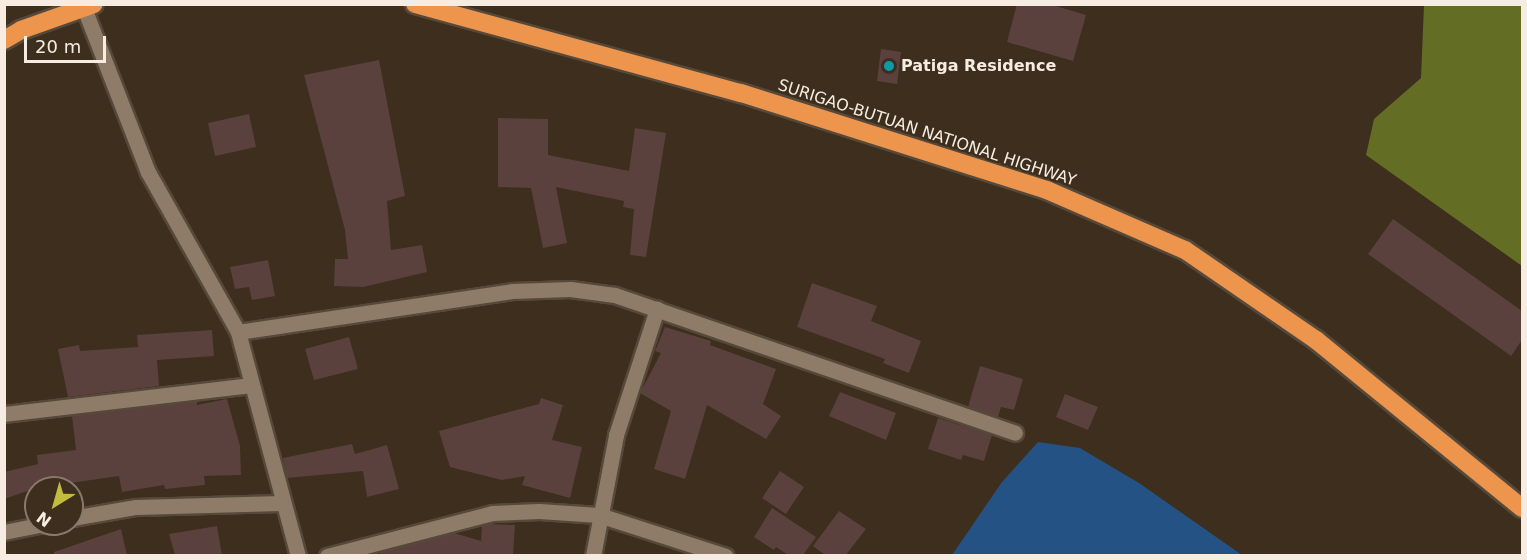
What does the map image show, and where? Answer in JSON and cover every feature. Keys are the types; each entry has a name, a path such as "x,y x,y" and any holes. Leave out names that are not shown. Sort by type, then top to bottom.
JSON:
{"highway":[{"name":"SURIGAO-BUTUAN NATIONAL HIGHWAY","path":"415,4 741,93 1047,190 1185,250 1316,340 1522,508"},
{"path":"4,40 89,6"}],"street":[{"path":"89,6 148,172 238,332 281,503 298,555"},
{"path":"238,332 512,291 570,289 615,295 1015,433"},
{"path":"593,555 599,514 626,395 657,309"},
{"path":"4,414 250,385"},
{"path":"84,516 136,507 281,503"},
{"path":"327,555 492,513 599,514 726,555"},
{"path":"4,532 24,528"}],"green space":[{"path":"1424,5 1522,5 1522,266 1366,155 1374,119 1421,78"}],"water":[{"path":"1038,442 1080,448 1139,483 1242,555 952,555 1002,482"}],"building":[{"path":"1017,4 1049,4 1086,15 1073,61 1007,42"},
{"name":"Patiga Residence","path":"881,49 901,52 897,84 877,81"},
{"path":"379,60 405,196 387,201 391,250 422,245 427,272 363,287 334,286 335,259 348,259 345,230 304,75"},
{"path":"249,114 256,147 215,156 208,123"},
{"path":"498,118 548,119 548,155 629,171 635,128 666,133 646,257 630,255 634,209 623,207 624,201 556,187 567,243 543,248 531,188 498,187"},
{"path":"1393,219 1522,311 1522,340 1511,356 1368,254"},
{"path":"268,260 275,296 252,300 249,287 235,289 230,267"},
{"path":"812,283 877,306 871,321 921,341 909,373 883,363 885,359 797,327"},
{"path":"665,327 711,341 710,345 776,369 763,404 781,416 766,439 707,405 685,479 654,469 671,411 640,393 661,353 655,351"},
{"path":"212,330 214,356 157,360 159,386 68,397 58,349 79,345 80,351 138,347 137,335"},
{"path":"349,337 358,369 314,380 305,349"},
{"path":"980,366 1023,379 1014,410 1001,407 998,417 968,407"},
{"path":"840,392 896,413 886,440 829,416"},
{"path":"1065,394 1098,407 1088,430 1056,417"},
{"path":"541,398 563,405 552,440 582,447 570,498 522,485 525,476 502,480 450,467 439,431 539,404"},
{"path":"227,399 240,446 241,475 204,476 205,485 165,489 164,485 122,492 119,476 84,481 84,476 24,476 24,492 4,499 4,472 38,464 37,455 76,450 72,416 197,401 197,405"},
{"path":"938,418 992,435 984,461 963,455 961,460 928,449"},
{"path":"352,444 355,454 387,445 399,489 367,497 363,471 287,478 283,458"},
{"path":"780,471 804,487 786,514 762,498"},
{"path":"772,508 816,537 803,555 788,555 776,547 774,550 754,537"},
{"path":"839,511 866,529 846,555 825,555 813,546"},
{"path":"515,525 513,555 380,555 380,552 454,533 481,541 482,526"},
{"path":"217,526 222,555 175,555 169,534"},
{"path":"121,529 127,555 54,555 54,552"}],"place":[{"name":"Patiga Residence","path":"889,66"}]}
